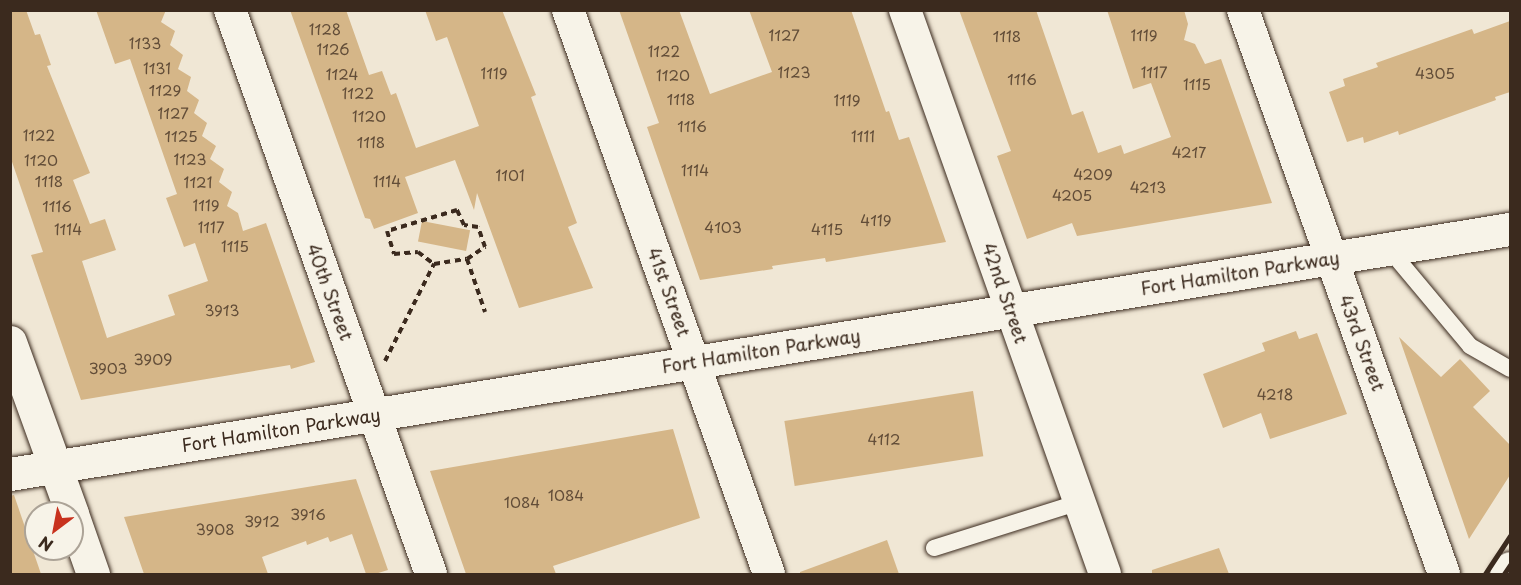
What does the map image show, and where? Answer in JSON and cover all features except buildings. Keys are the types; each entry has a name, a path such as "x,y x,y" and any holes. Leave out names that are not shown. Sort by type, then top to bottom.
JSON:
{"main road":[{"name":"Fort Hamilton Parkway","path":"10,474 1510,229"},
{"path":"10,342 67,501"},
{"path":"84,548 93,574"},
{"path":"1506,574 1510,568"}],"street":[{"name":"40th Street","path":"230,10 430,574"},
{"name":"41st Street","path":"568,10 769,574"},
{"name":"42nd Street","path":"905,10 1106,574"},
{"name":"43rd Street","path":"1243,10 1444,574"}],"lane":[{"path":"1389,249 1470,346 1510,369"},
{"path":"934,548 1080,502"}],"path":[{"path":"457,210 464,225 478,226 484,247 467,259 434,264 418,252 394,254 387,231 457,210"},
{"path":"467,259 485,312"},
{"path":"385,362 434,264"}],"railway":[{"path":"1485,574 1510,536"},
{"path":"1504,574 1510,565"}]}
